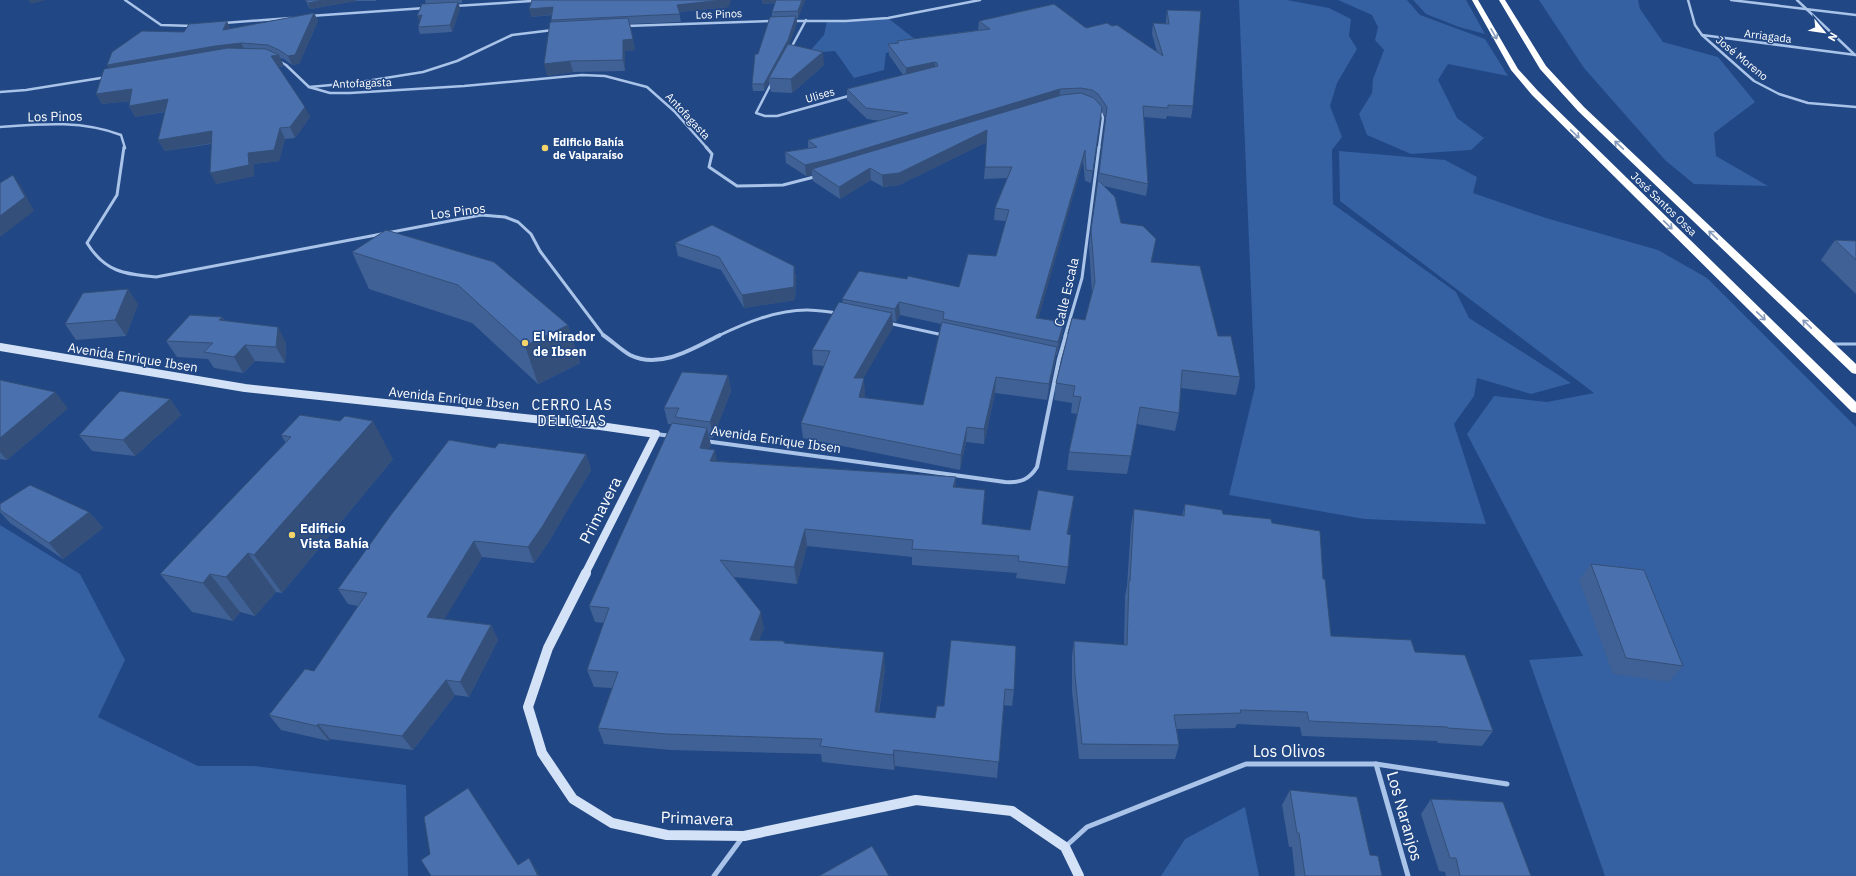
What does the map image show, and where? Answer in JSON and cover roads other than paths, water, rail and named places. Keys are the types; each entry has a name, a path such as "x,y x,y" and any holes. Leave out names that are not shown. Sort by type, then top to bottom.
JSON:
{"highway":[{"name":"José Santos Ossa","path":"1475,0 1515,70 1535,93 1856,409"},
{"name":"José Santos Ossa","path":"1502,0 1542,66 1581,109 1856,370"}],"street":[{"path":"125,0 161,25 201,25"},
{"path":"130,3 136,0"},
{"path":"454,6 547,0"},
{"path":"790,21 846,21 888,18 980,0"},
{"name":"José Moreno","path":"1688,0 1695,25 1702,35 1754,81 1779,94 1808,103 1856,107"},
{"path":"1731,0 1856,15"},
{"path":"1797,0 1856,55"},
{"path":"308,16 431,7"},
{"path":"216,24 293,18"},
{"path":"788,53 806,20"},
{"name":"Los Pinos","path":"618,26 774,22"},
{"path":"273,57 286,65 310,87 354,83 423,72 457,61 512,35 558,30"},
{"name":"Arriagada","path":"1702,35 1856,55"},
{"name":"Antofagasta","path":"310,87 330,93 350,94 464,86 582,75 605,76 647,87 674,111 712,154 709,167 737,186 783,185 826,175"},
{"name":"Los Pinos","path":"0,92 26,90 110,77"},
{"name":"Ulises","path":"774,80 756,113 761,116 772,117 859,93"},
{"name":"Calle Escala","path":"1025,480 1032,475 1036,466 1059,359 1082,278 1103,118 1100,108 1095,104"},
{"name":"Los Pinos","path":"0,127 76,124 107,128 121,135 125,150 117,195 87,243 92,253 101,262 114,271 156,277 481,215 505,217 518,222 531,234 540,251 601,334 631,355 650,360 667,358 687,352 734,328 770,315 806,310 840,314"},
{"path":"884,322 946,335"},
{"name":"Avenida Enrique Ibsen","path":"0,347 246,388 592,425 680,438"},
{"path":"1052,357 1059,359"},
{"name":"Primavera","path":"656,434 548,648 528,707 542,753 574,799 612,823 667,835 744,836 916,800 1012,811 1065,847"},
{"name":"Avenida Enrique Ibsen","path":"696,440 1005,482 1015,483 1025,480"},
{"name":"Los Olivos","path":"1065,847 1088,827 1246,764 1376,764 1507,784"},
{"name":"Los Naranjos","path":"1376,764 1408,876"},
{"path":"714,876 744,836"},
{"path":"1065,847 1079,876"}],"lane":[{"path":"1828,344 1856,344"}],"place":[{"name":"Edificio Bahía de Valparaíso","path":"545,148"},
{"name":"El Mirador de Ibsen","path":"525,343"},
{"name":"Edificio Vista Bahía","path":"292,535"}],"district":[{"name":"CERRO LAS DELICIAS","path":"572,414"}]}
